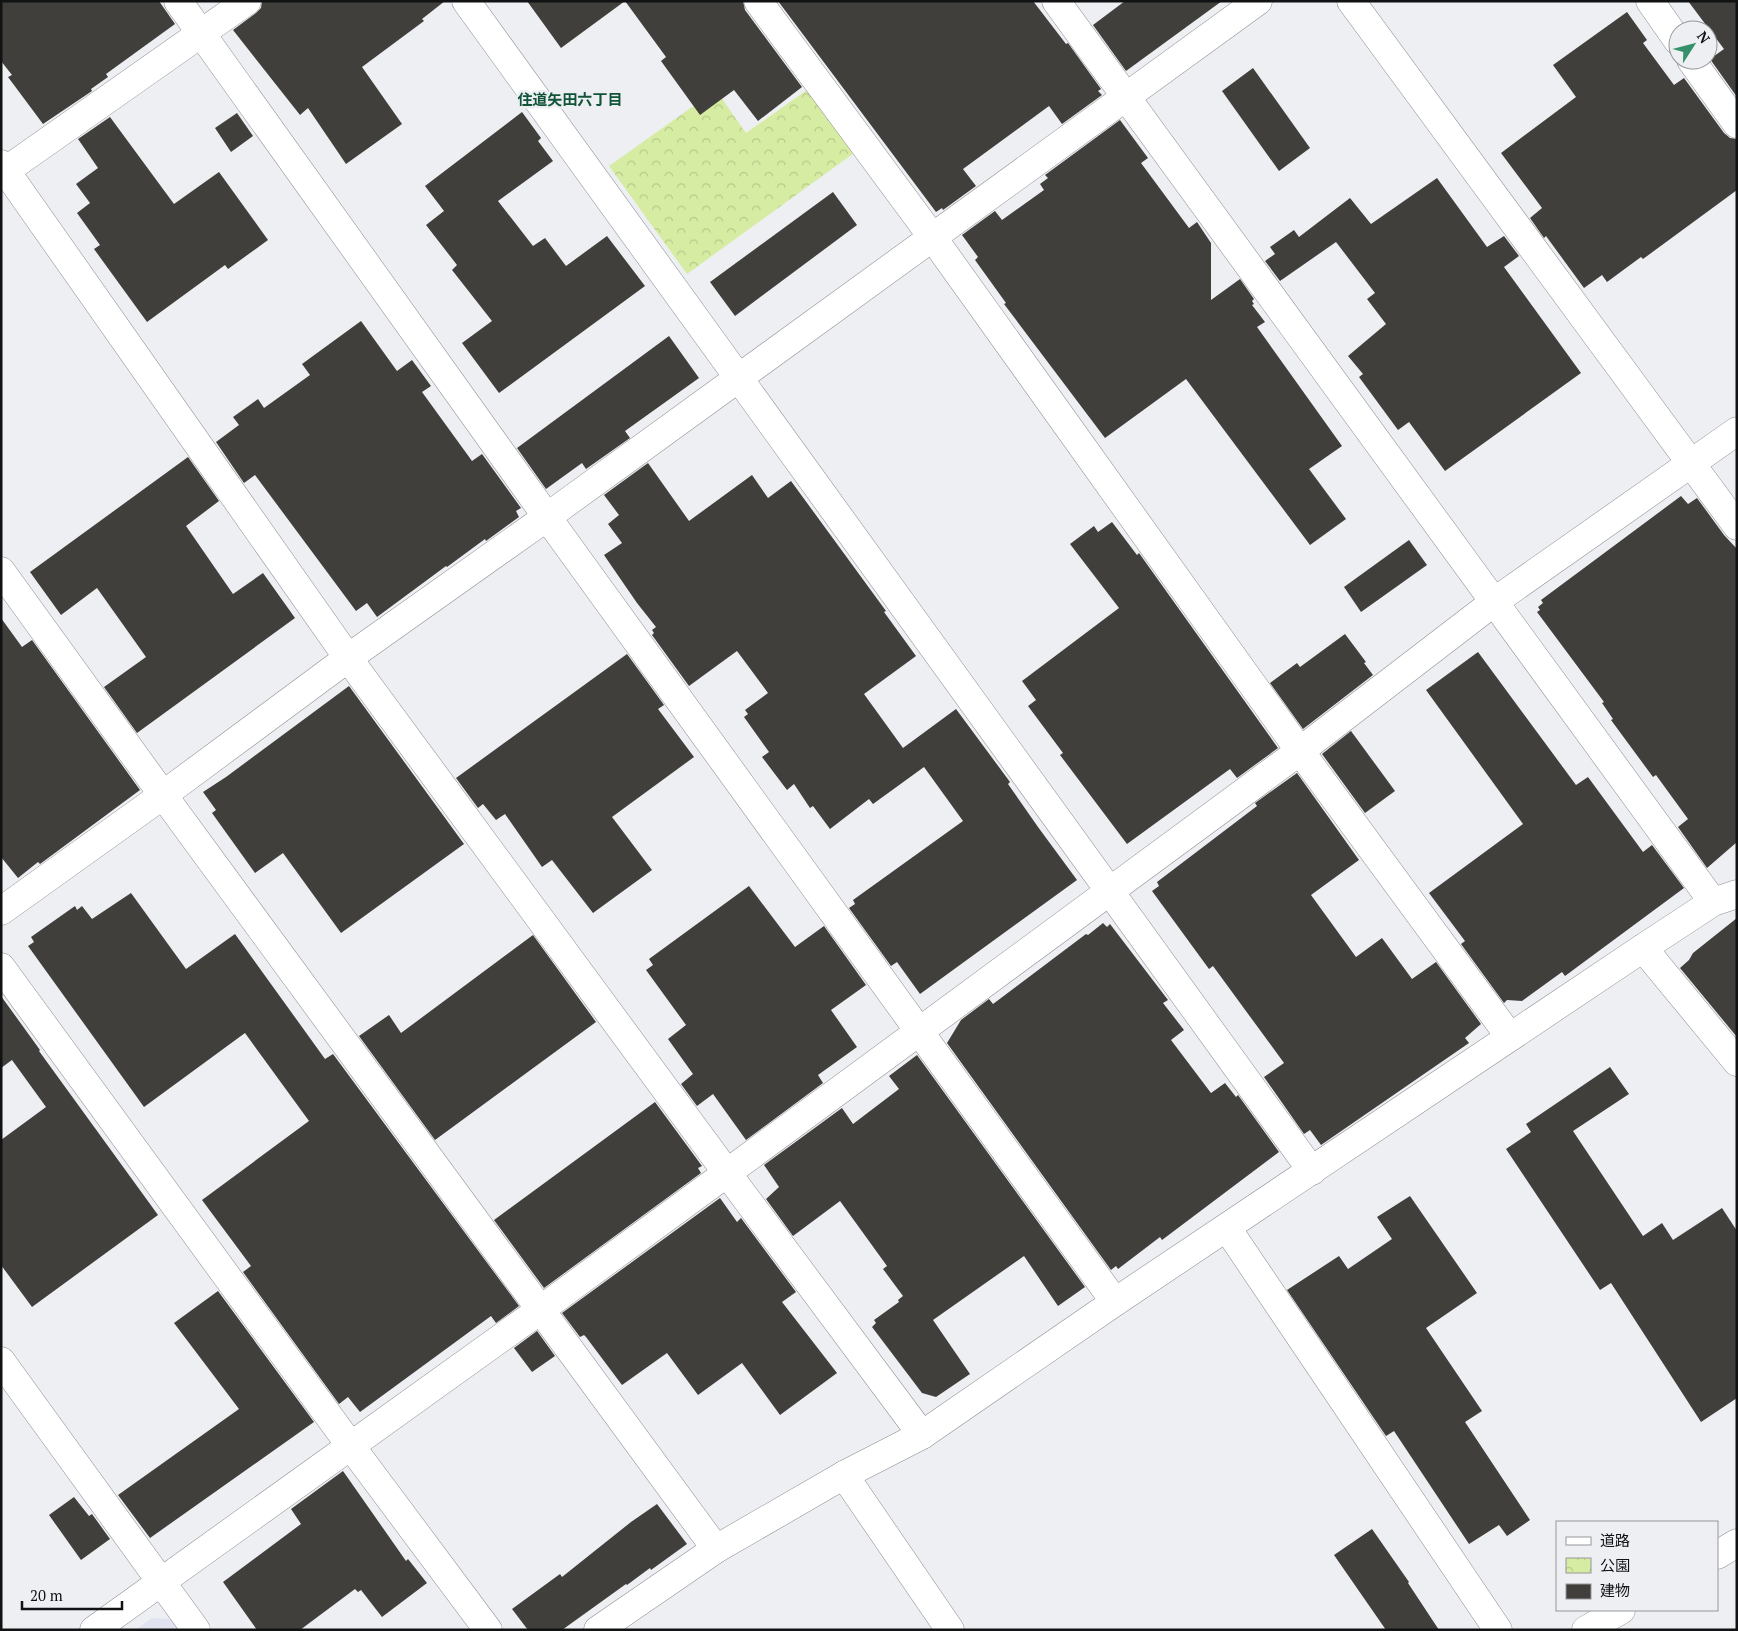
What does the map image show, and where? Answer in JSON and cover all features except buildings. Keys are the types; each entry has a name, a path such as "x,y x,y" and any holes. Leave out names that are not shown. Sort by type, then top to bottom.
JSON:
{"street":[{"path":"178,1 547,517 1115,1302"},
{"path":"247,1 3,170 348,658 922,1435"},
{"path":"466,1 1312,1171"},
{"path":"758,1 933,238 1300,751 1510,1038"},
{"path":"598,1630 716,1549 844,1475 922,1435 1115,1302 1643,948 1725,898 1494,603 1056,1"},
{"path":"1,911 1258,1"},
{"path":"1351,1 1737,526"},
{"path":"1650,1 1668,27"},
{"path":"1698,70 1737,124"},
{"path":"94,1630 540,1310 1300,751 1494,603 1737,431"},
{"path":"1,571 716,1549"},
{"path":"1643,948 1737,1062"},
{"path":"1,967 350,1446 488,1630"},
{"path":"1227,1228 1498,1630"},
{"path":"1,1361 196,1630"},
{"path":"844,1475 950,1630"},
{"path":"1718,1554 1737,1543"},
{"path":"1586,1630 1619,1611"}],"shaded area":[{"path":"152,1618 173,1619 181,1630 135,1630"}],"green space":[{"path":"716,90 746,133 807,90 854,153 687,274 609,166"}],"district":[{"name":"住道矢田六丁目","path":"570,99"}]}
